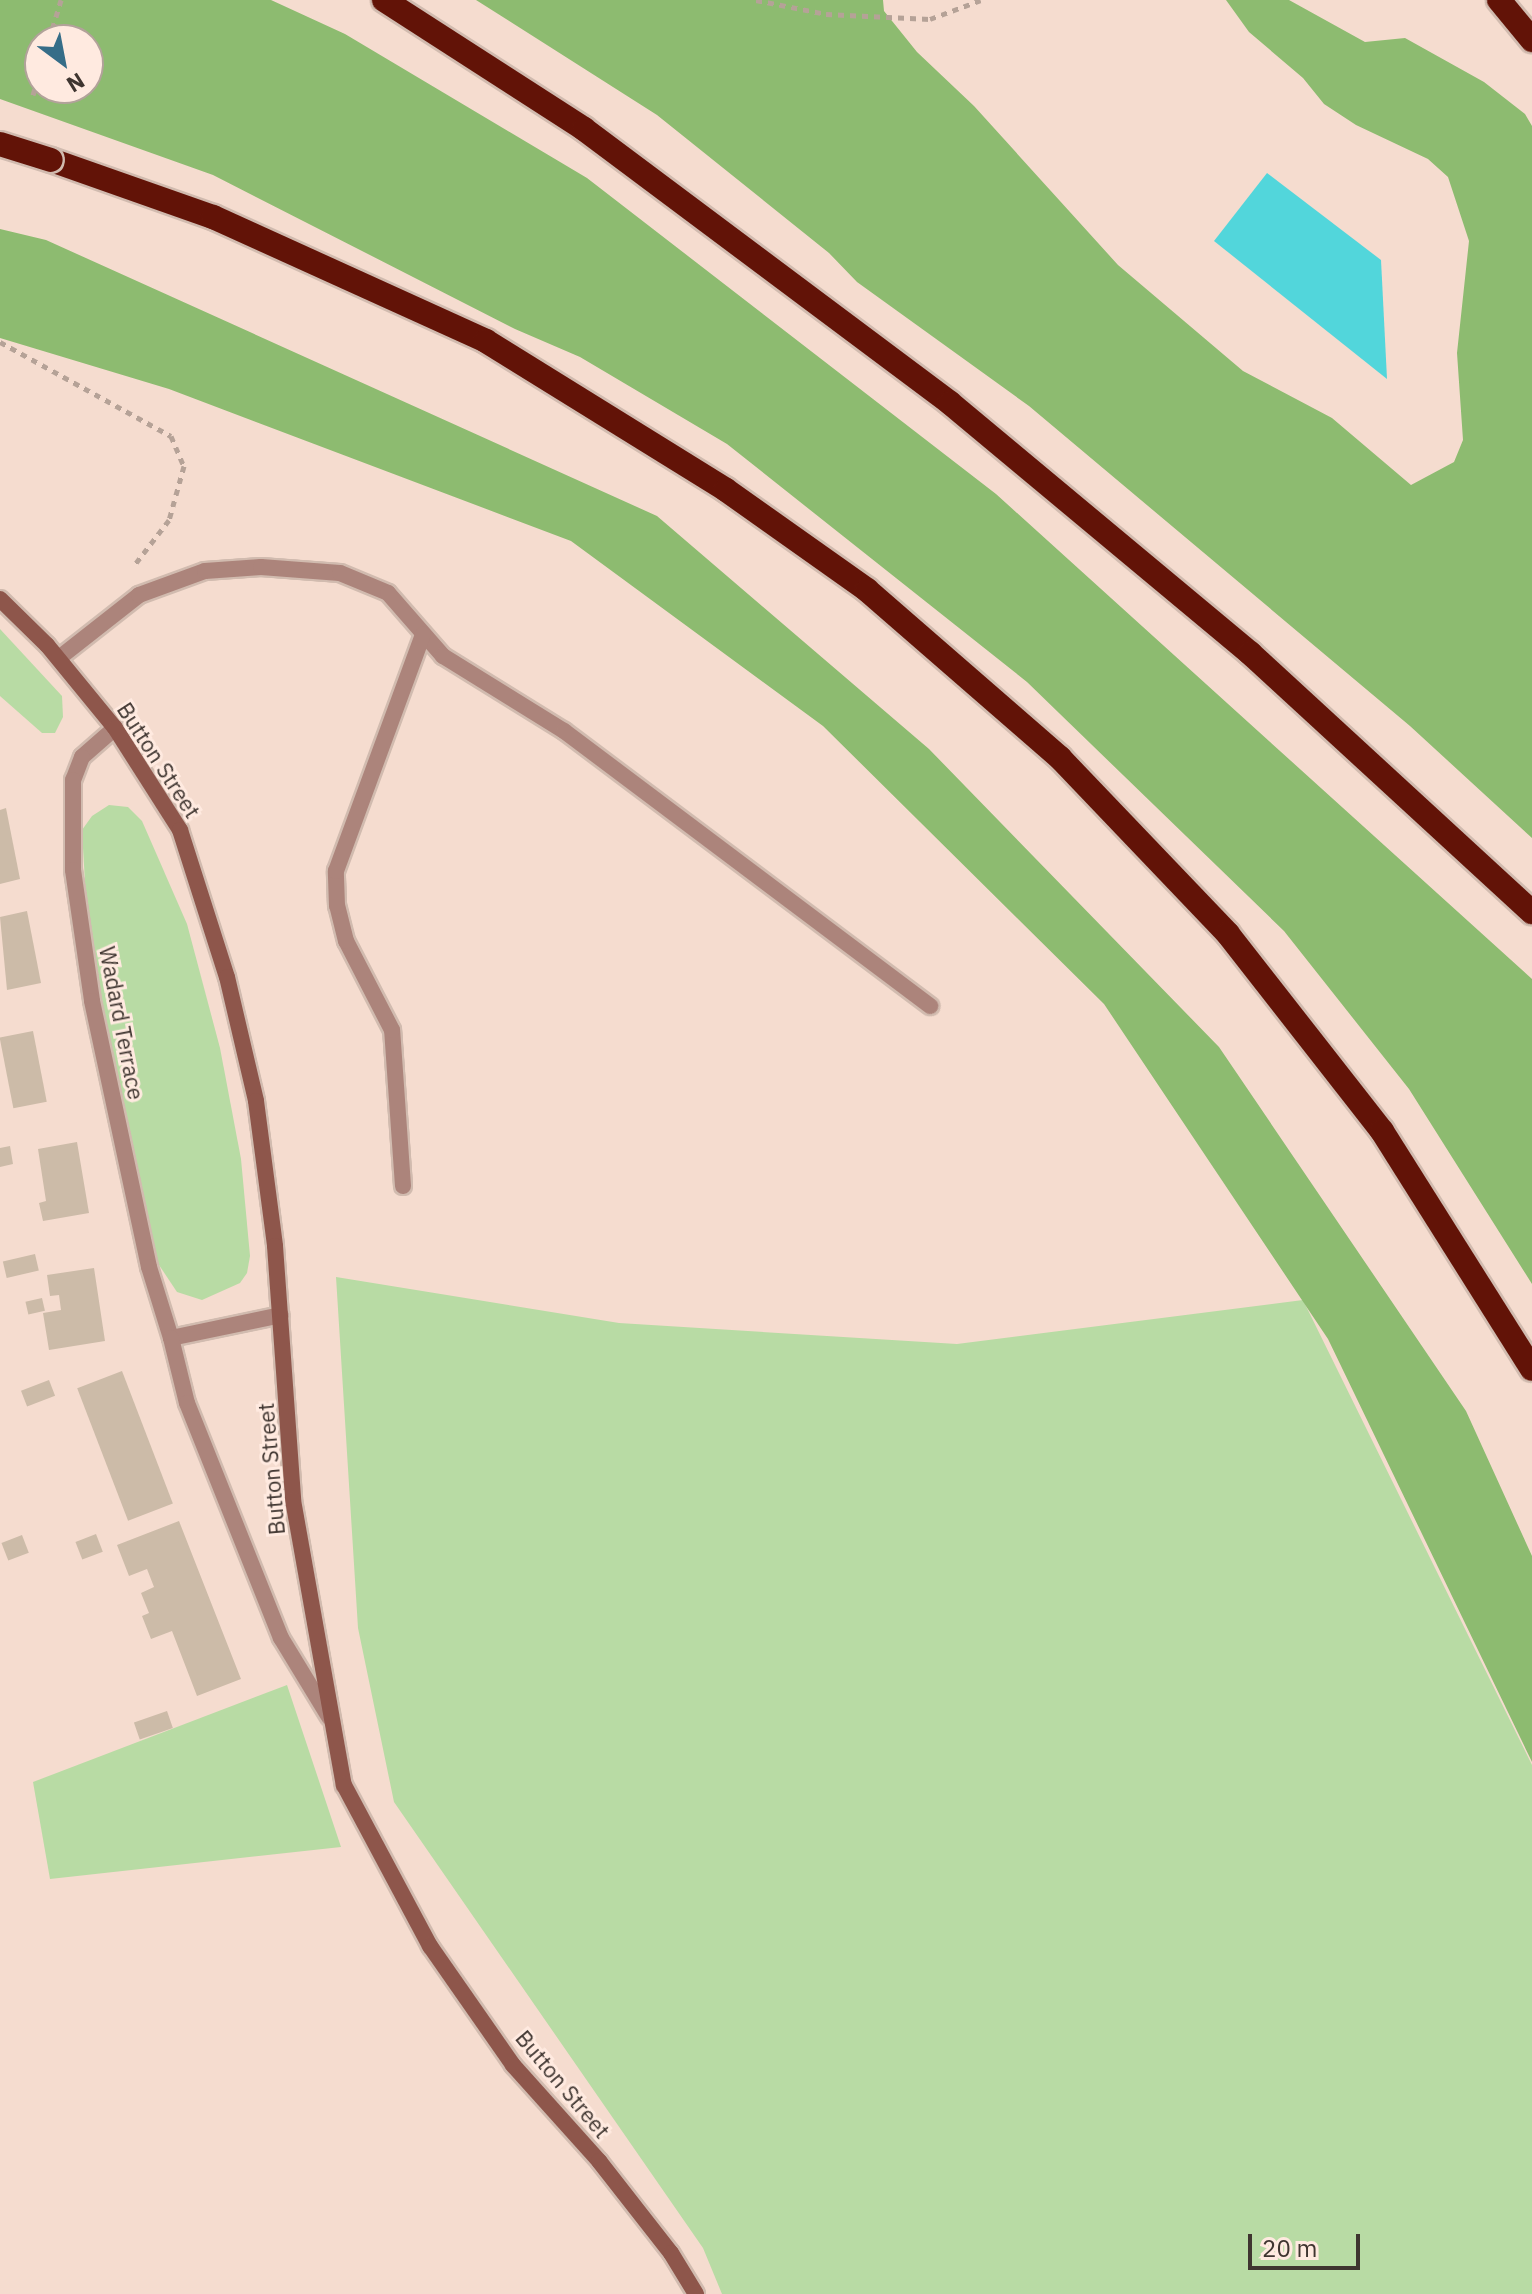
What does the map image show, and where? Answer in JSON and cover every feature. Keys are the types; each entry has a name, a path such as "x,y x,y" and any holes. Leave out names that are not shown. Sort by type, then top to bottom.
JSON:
{"highway":[{"path":"384,0 584,129 950,403 1250,653 1532,912"},
{"path":"1499,0 1532,40"},
{"path":"0,144 213,217 486,341 726,490 867,590 1060,758 1228,934 1382,1131 1532,1369"}],"street":[{"path":"59,658 139,595 205,571 261,567 340,573 388,593 443,656 564,731 930,1006"},
{"name":"Button Street","path":"0,599 59,658 115,728 180,830 227,977 256,1101 281,1315 293,1500 329,1717 344,1785 430,1946 513,2065 599,2161 671,2253 696,2294"},
{"path":"403,1186 392,1030 346,941 337,906 336,871 423,635"},
{"name":"Wadard Terrace","path":"115,728 82,757 73,780 73,870 92,1001 149,1267 187,1403 281,1638 329,1717"},
{"path":"171,1338 281,1315"}],"path":[{"path":"54,24 61,0"},
{"path":"756,0 826,14 930,19 981,0"},
{"path":"0,342 171,436 184,466 169,520 123,581"}],"green space":[{"path":"0,0 271,0 345,34 587,178 996,494 1532,979 1532,1284 1409,1089 1284,931 1027,682 727,444 580,357 515,329 213,175 0,99"},
{"path":"476,0 883,0 884,11 917,52 974,106 1118,265 1243,371 1332,418 1411,485 1454,462 1463,440 1457,353 1469,241 1448,177 1428,159 1356,125 1324,104 1303,78 1249,32 1226,0 1289,0 1365,42 1405,38 1484,82 1525,114 1532,126 1532,838 1410,726 1029,406 857,282 829,253 657,115"},
{"path":"0,229 46,240 657,516 929,749 1219,1047 1466,1411 1532,1556 1532,1762 1328,1339 1104,1004 823,726 571,541 169,389 0,338"},
{"path":"0,629 62,696 63,717 55,733 42,733 0,696"},
{"path":"109,805 128,807 142,821 187,924 220,1048 241,1159 250,1256 247,1273 240,1283 202,1300 177,1292 157,1262 104,1012 86,900 82,830 92,816"},
{"path":"336,1277 619,1323 957,1344 1303,1300 1532,1765 1532,2294 722,2294 703,2248 394,1802 358,1628"},
{"path":"287,1685 341,1847 50,1879 33,1782"}],"water":[{"path":"1267,173 1381,260 1387,379 1214,241"}],"building":[{"path":"6,808 20,879 0,884 0,810"},
{"path":"27,911 41,983 7,990 0,917"},
{"path":"33,1031 47,1102 13,1108 0,1037"},
{"path":"77,1142 89,1213 43,1221 39,1203 46,1201 38,1149"},
{"path":"10,1146 13,1164 0,1167 0,1148"},
{"path":"35,1254 39,1271 7,1278 3,1261"},
{"path":"94,1268 105,1341 49,1350 43,1313 61,1310 59,1295 50,1296 47,1275"},
{"path":"42,1298 45,1311 28,1314 25,1302"},
{"path":"122,1371 173,1504 128,1521 77,1388"},
{"path":"49,1380 55,1396 27,1407 21,1391"},
{"path":"179,1521 241,1679 197,1696 172,1631 151,1639 142,1616 149,1613 141,1593 154,1587 147,1569 129,1576 117,1545"},
{"path":"96,1534 103,1552 82,1560 75,1542"},
{"path":"22,1535 29,1553 8,1561 1,1543"},
{"path":"167,1711 173,1728 140,1739 134,1722"}]}
